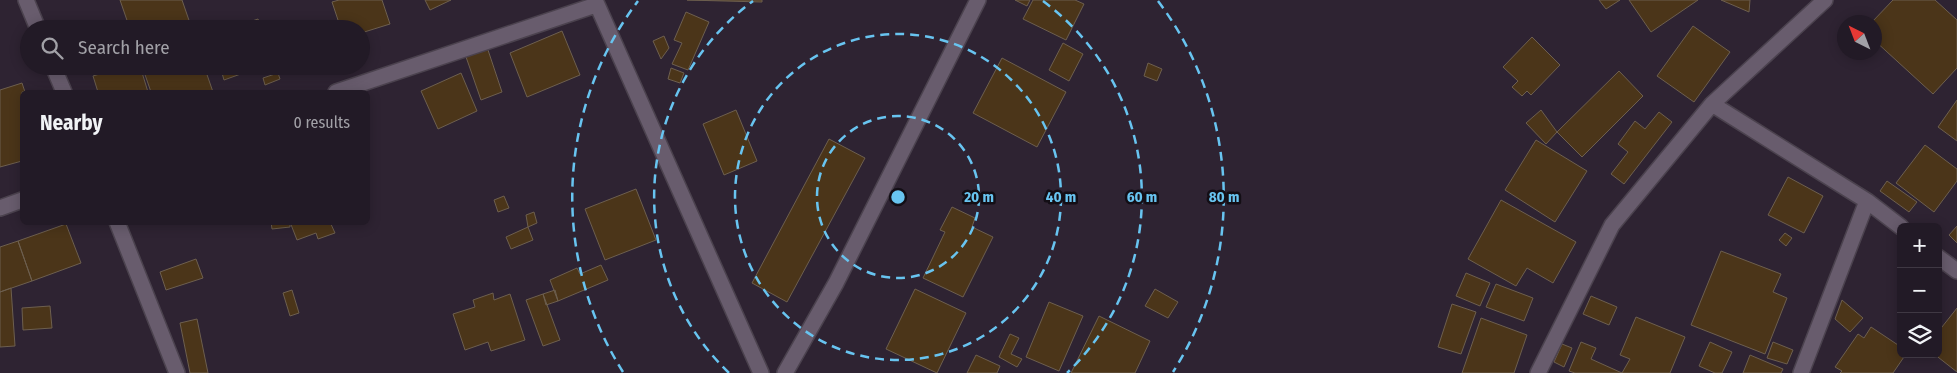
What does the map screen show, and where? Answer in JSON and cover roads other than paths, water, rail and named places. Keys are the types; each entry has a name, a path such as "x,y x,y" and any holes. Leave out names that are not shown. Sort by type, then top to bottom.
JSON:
{"street":[{"path":"26,0 34,20"},
{"path":"785,373 836,283 978,0"},
{"path":"1538,373 1612,225 1712,104 1825,0"},
{"path":"342,90 595,2 761,373"},
{"path":"57,75 63,90"},
{"path":"1712,104 1867,201 1897,224"},
{"path":"0,208 20,201"},
{"path":"1801,373 1867,201"},
{"path":"118,225 177,373"},
{"path":"1942,260 1957,271"}]}
